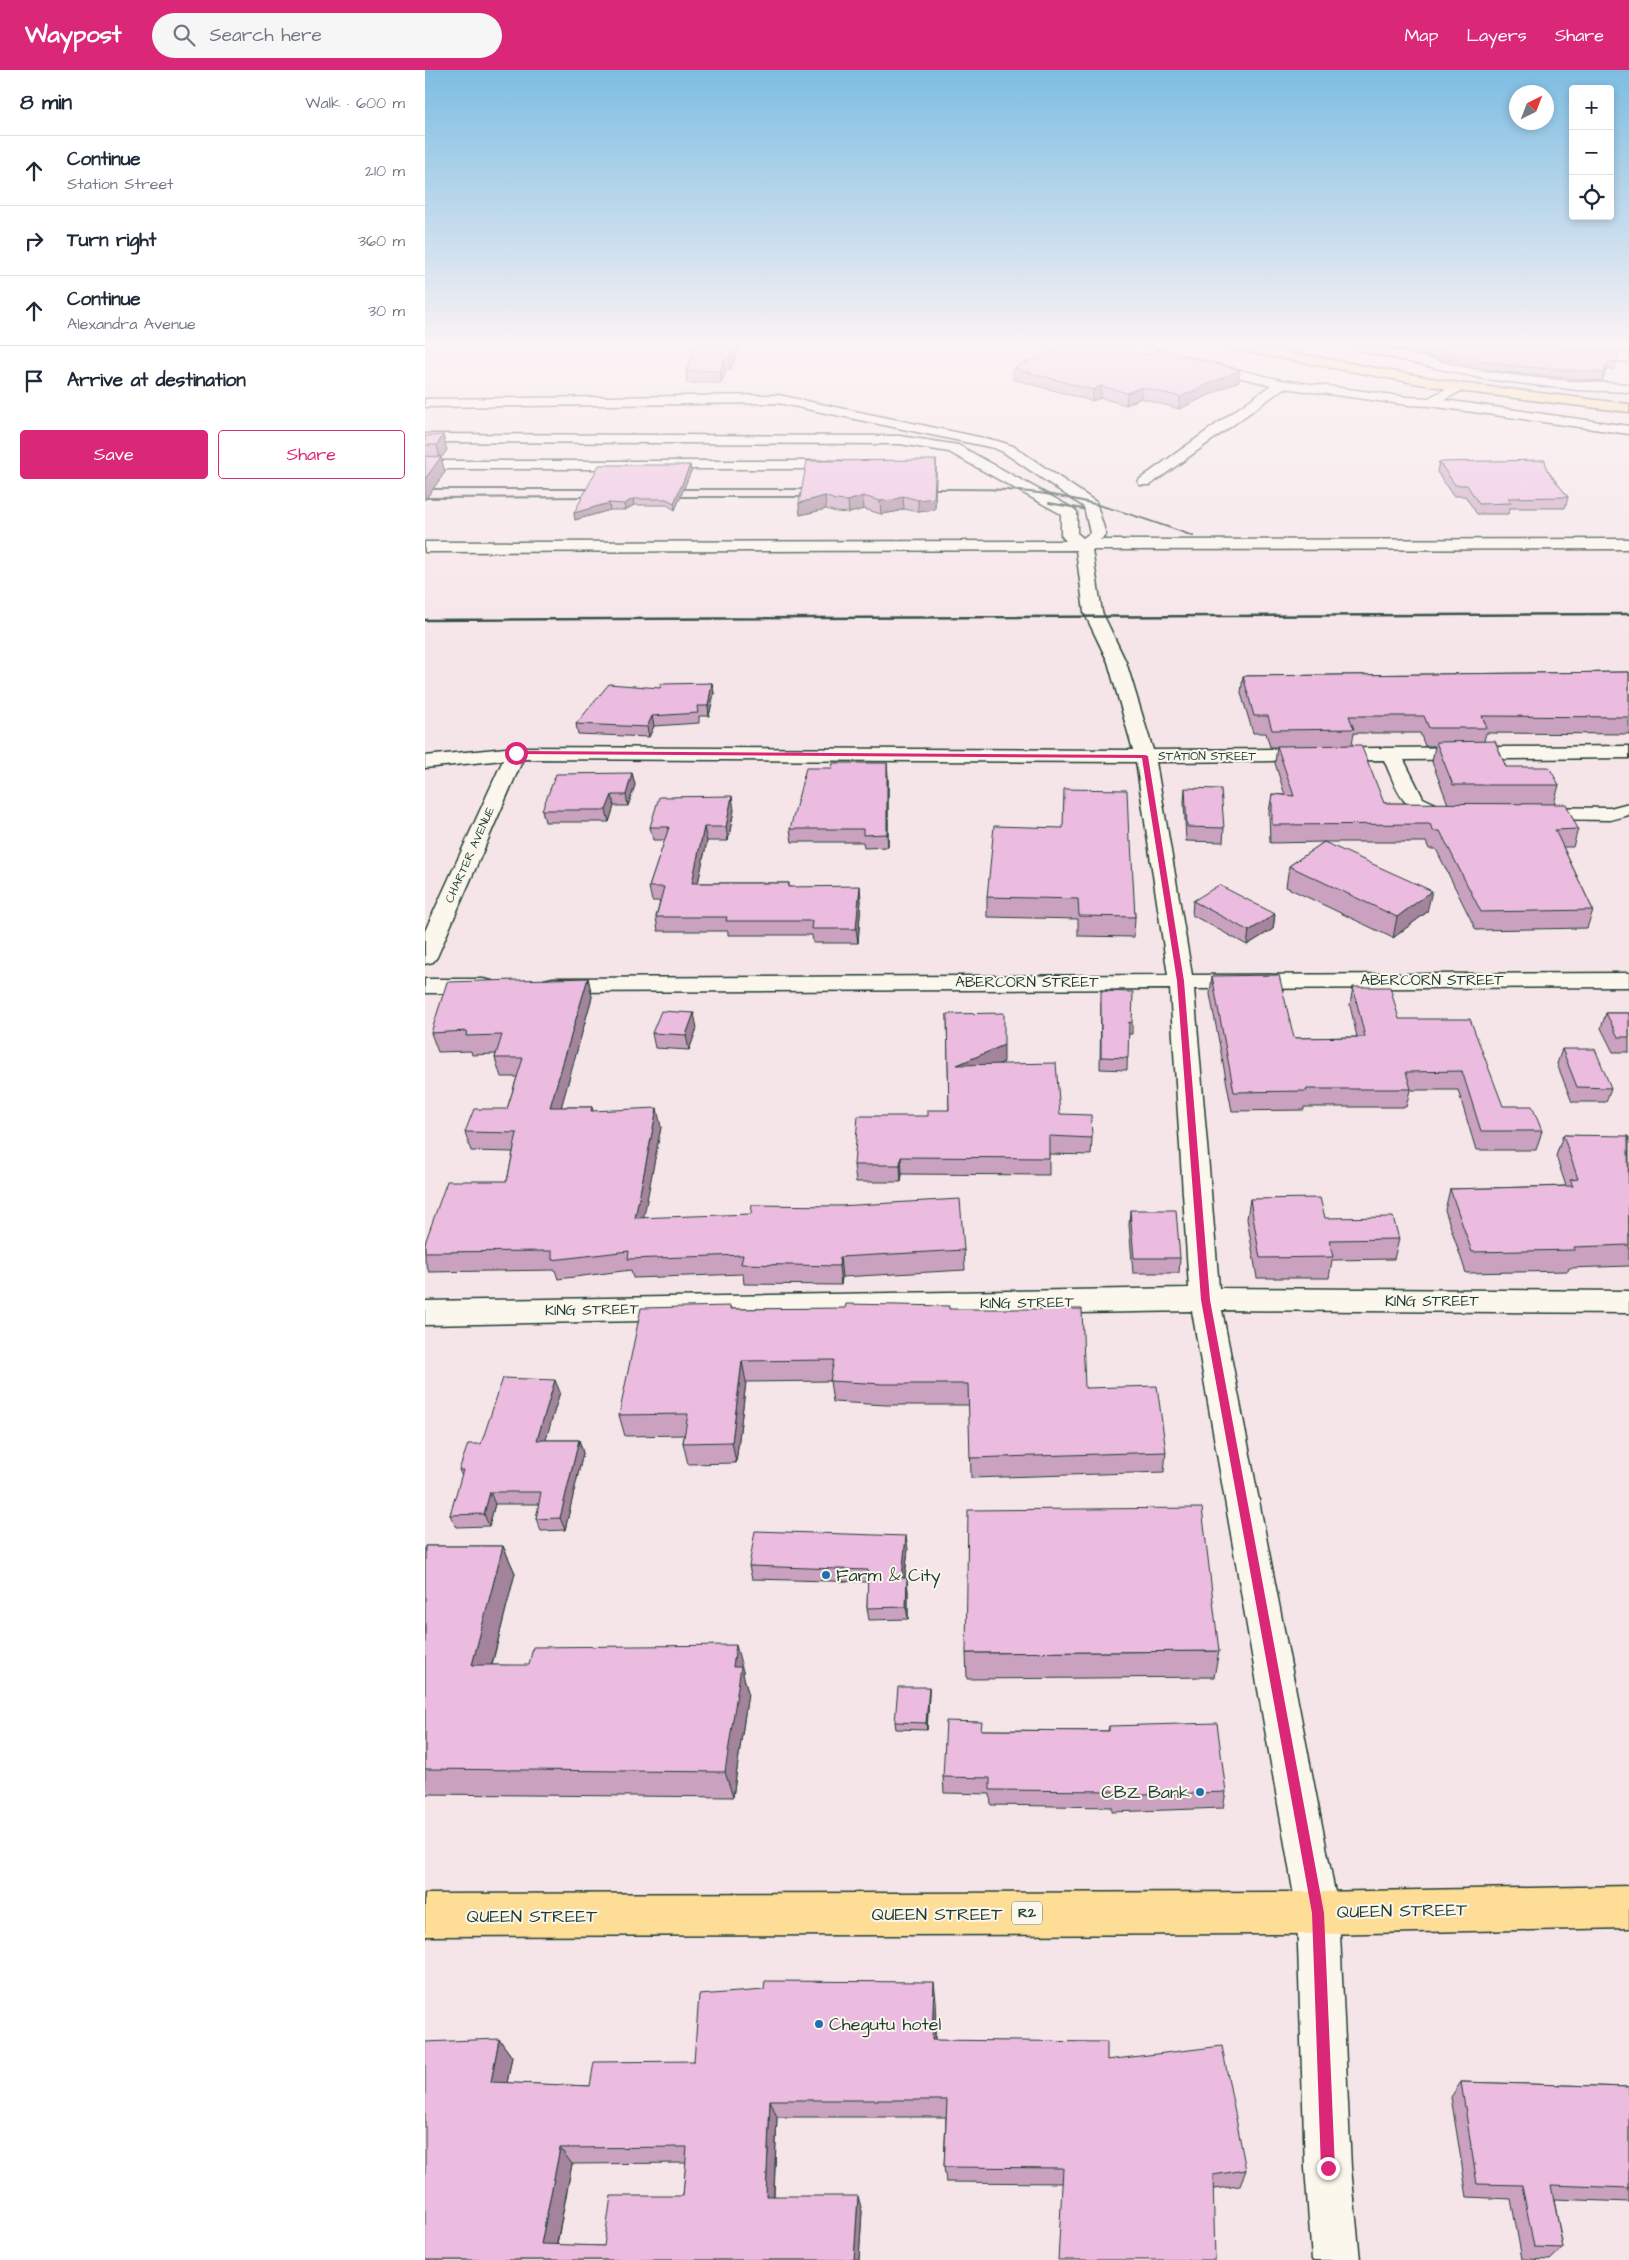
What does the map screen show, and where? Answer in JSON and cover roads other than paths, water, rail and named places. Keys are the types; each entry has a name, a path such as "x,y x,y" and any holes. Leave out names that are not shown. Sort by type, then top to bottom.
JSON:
{"main road":[{"name":"QUEEN STREET","path":"425,1915 1318,1913 1629,1907"}],"street":[{"path":"953,448 1069,512 1069,534 1083,545 1093,612 1117,662 1145,756 1181,981 1205,1300 1318,1913 1328,2168 1336,2260"},
{"path":"1008,448 1091,505 1098,535 1083,545"},
{"path":"1145,482 1192,448"},
{"path":"943,461 971,457"},
{"path":"425,465 856,465"},
{"path":"425,547 1629,544"},
{"name":"STATION STREET","path":"425,762 516,753 1145,756 1629,752"},
{"name":"CHARTER AVENUE","path":"425,957 516,753"},
{"path":"1391,754 1414,800 1420,806 1439,813 1468,813"},
{"path":"1515,813 1610,814 1629,809"},
{"name":"ABERCORN STREET","path":"535,985 1629,980"},
{"path":"425,986 505,986"},
{"name":"KING STREET","path":"425,1313 1205,1300 1629,1302"}],"railway":[{"path":"425,489 599,489"},
{"path":"669,489 816,489"},
{"path":"921,489 1010,490 1059,496 1117,510 1193,536"},
{"path":"425,498 597,497"},
{"path":"667,497 814,497"},
{"path":"1049,503 1083,509"},
{"path":"425,620 1629,614"}],"place":[{"name":"Farm & City","path":"826,1575"},
{"name":"CBZ Bank","path":"1200,1792"},
{"name":"Chegutu hotel","path":"819,2024"}]}
